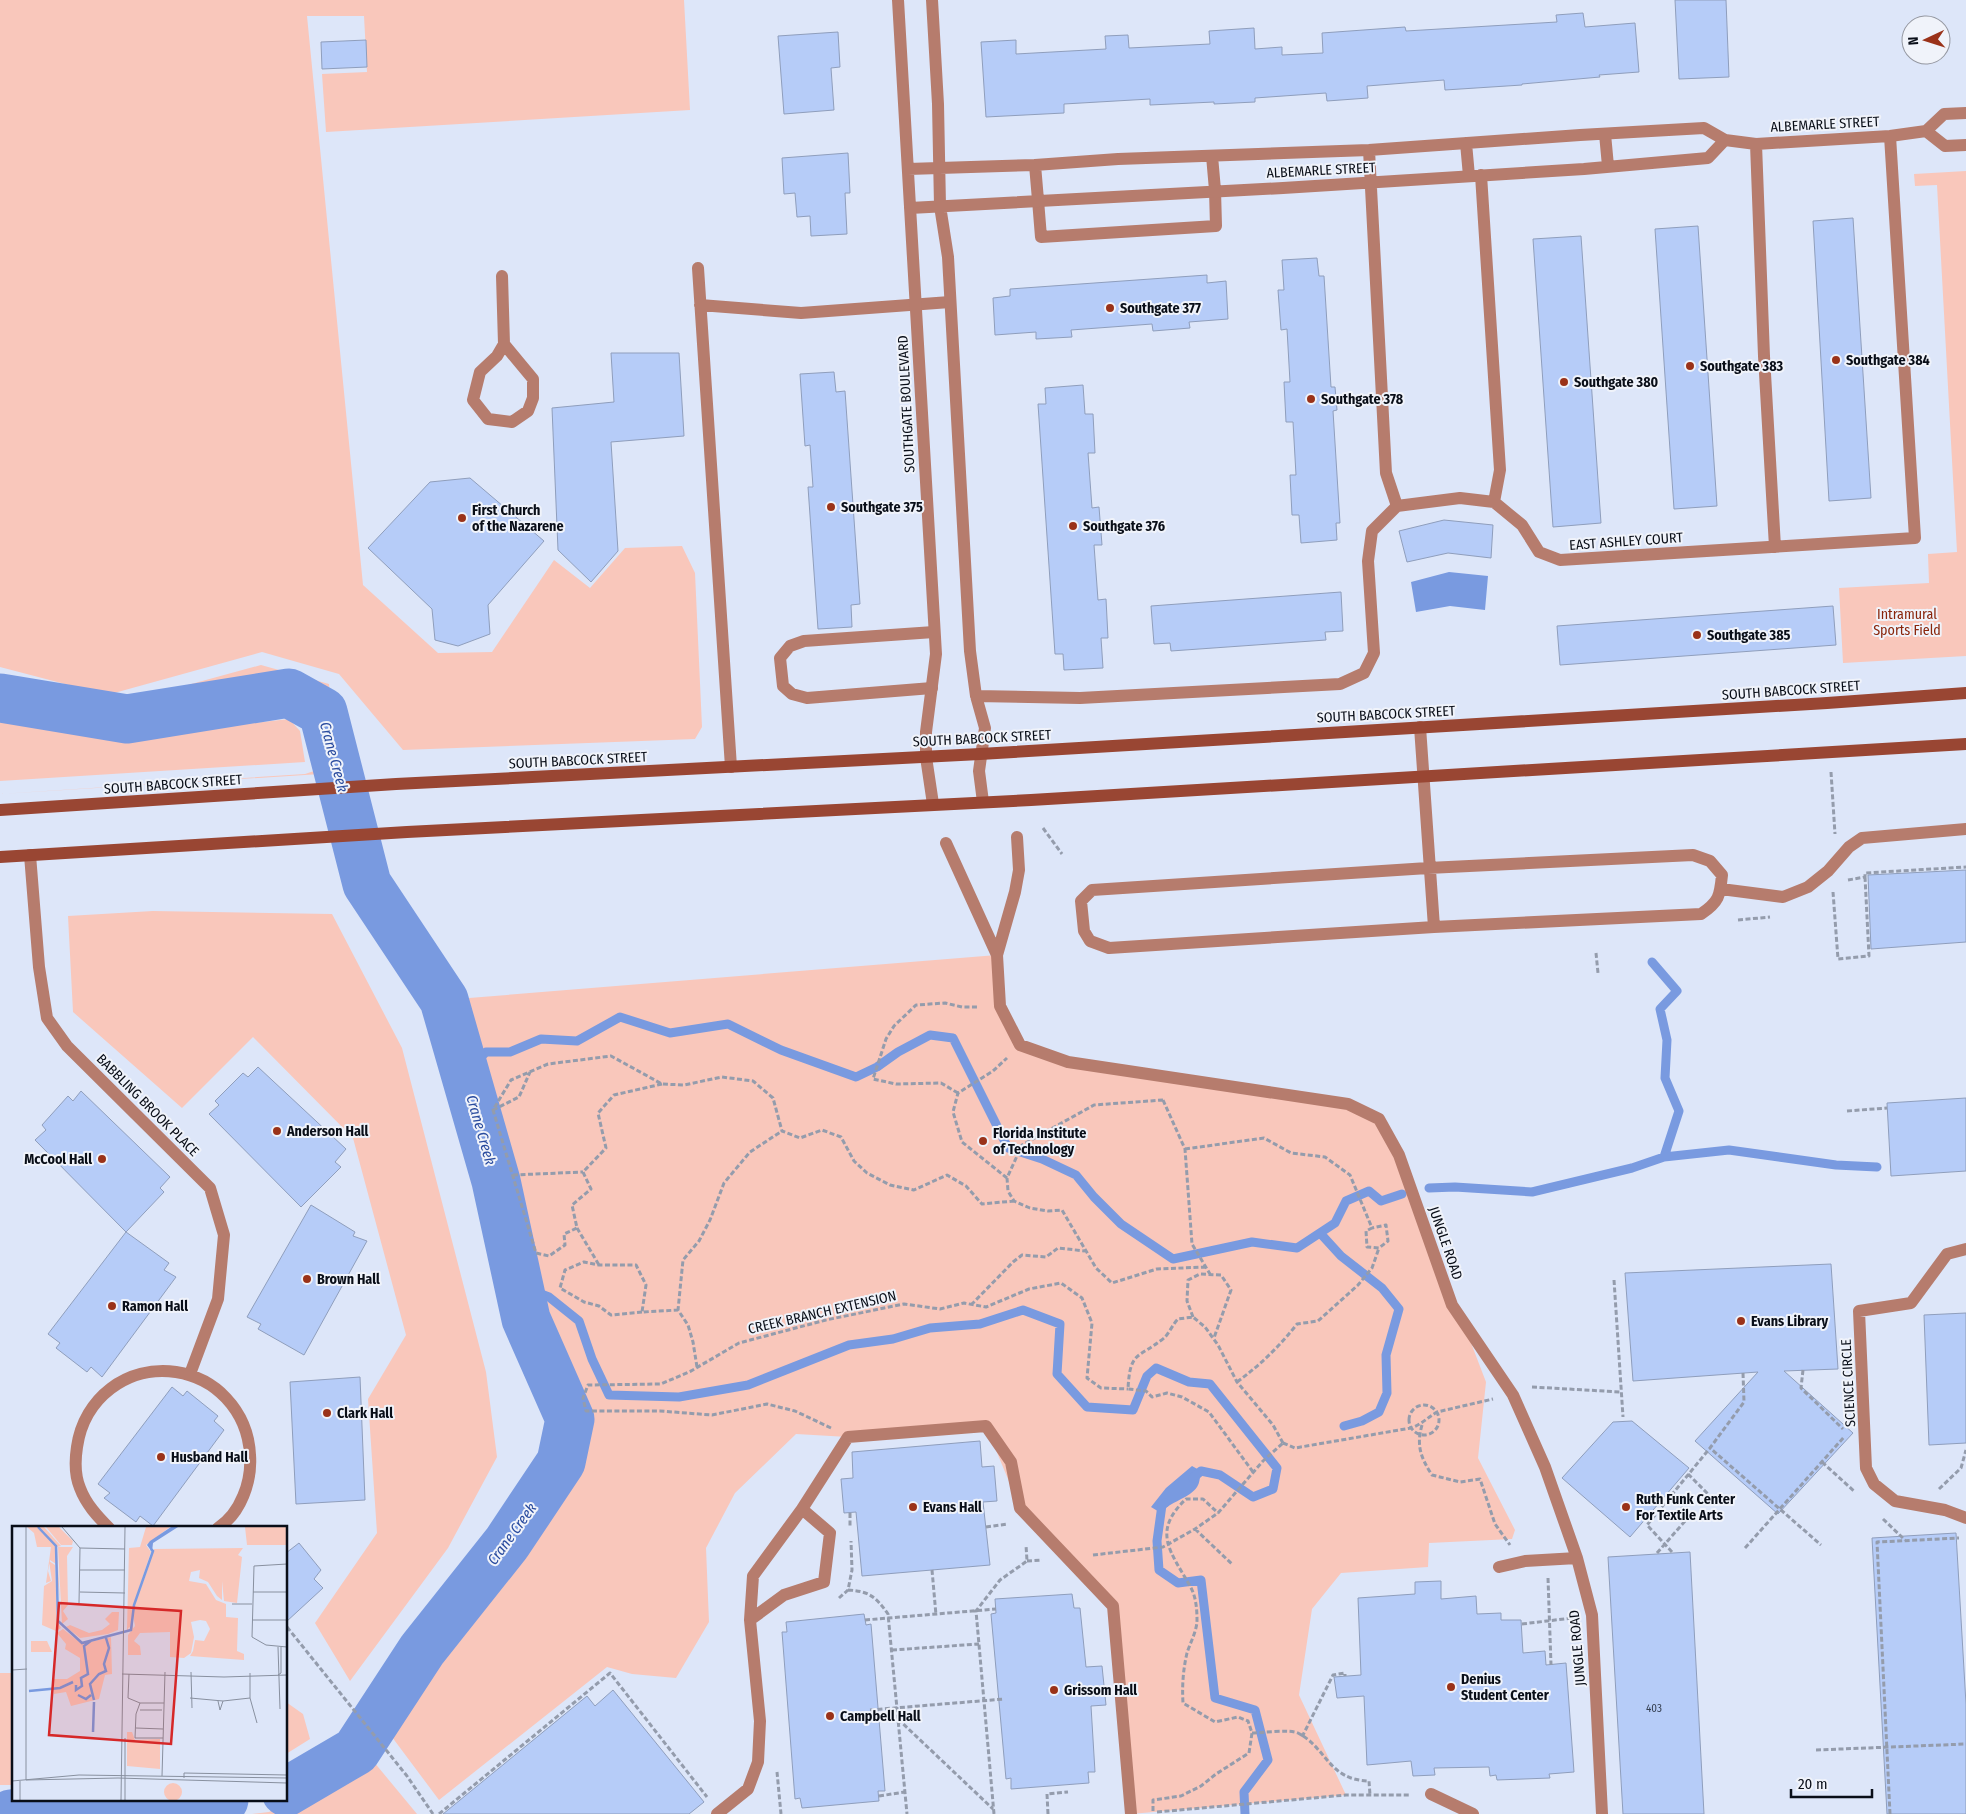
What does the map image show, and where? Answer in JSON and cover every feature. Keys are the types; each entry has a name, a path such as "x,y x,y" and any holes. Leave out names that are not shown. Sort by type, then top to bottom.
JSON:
{"main road":[{"name":"SOUTH BABCOCK STREET","path":"0,810 396,784 980,754 1966,693"},
{"path":"0,857 407,832 1423,777 1966,744"}],"street":[{"name":"SOUTHGATE BOULEVARD","path":"898,0 936,654 926,732 926,757 933,804"},
{"path":"932,0 940,206 948,257 970,651 976,696 985,728 979,771 983,802"},
{"path":"1966,114 1944,114 1926,131 1945,146 1966,145"},
{"name":"ALBEMARLE STREET","path":"908,169 1369,150 1704,128 1726,140 1756,144 1890,136 1926,131"},
{"path":"1605,134 1608,166"},
{"name":"EAST ASHLEY COURT","path":"1494,502 1522,524 1539,552 1560,560 1916,538 1890,136"},
{"name":"ALBEMARLE STREET","path":"910,208 1370,182 1708,158 1726,140"},
{"path":"976,696 1080,698 1340,684 1364,673 1374,653 1368,561 1372,531 1397,506 1460,498 1494,502 1500,470 1475,175 1466,144"},
{"path":"1756,144 1764,356 1775,547"},
{"path":"1369,150 1386,473 1397,506"},
{"path":"1036,165 1041,238 1216,226 1212,156"},
{"path":"698,268 731,767"},
{"path":"502,276 504,344 497,356 480,372 473,400 488,419 512,422 528,411 533,398 533,379 504,344"},
{"path":"700,305 801,313 950,302"},
{"path":"932,688 807,698 792,694 783,686 780,658 790,646 804,641 934,632"},
{"path":"1420,727 1428,868 1434,927"},
{"path":"1721,889 1783,897 1808,888 1828,871 1849,847 1862,838 1966,829"},
{"path":"997,955 1015,892 1019,870 1017,837"},
{"path":"946,843 997,955"},
{"path":"1694,855 1710,861 1722,875 1721,889 1720,895 1713,906 1701,914 1434,927 1109,948 1090,940 1084,931 1082,901 1092,890 1428,868 1694,855"},
{"name":"BABBLING BROOK PLACE","path":"30,856 39,967 47,1018 67,1046 210,1188 216,1207 224,1235 218,1299 190,1374"},
{"name":"JUNGLE ROAD","path":"997,955 1000,1006 1020,1046 1068,1062 1348,1104 1378,1119 1399,1155 1452,1305 1513,1395 1545,1467 1577,1558 1592,1615 1602,1814"},
{"name":"SCIENCE CIRCLE","path":"1966,1249 1947,1254 1910,1303 1859,1311 1866,1468 1874,1484 1895,1501 1945,1510 1966,1518"},
{"path":"107,1526 93,1512 80,1488 75,1460 79,1433 91,1408 110,1388 135,1375 162,1370 190,1374 217,1388 237,1411 249,1439 251,1470 242,1499 221,1526"},
{"path":"718,1813 748,1789 758,1762 760,1721 750,1620 753,1576 802,1509 848,1437 986,1426 1011,1462 1020,1508 1113,1606 1131,1814"},
{"path":"750,1620 784,1595 824,1582 830,1533 802,1509"},
{"path":"1499,1567 1525,1562 1577,1558"},
{"path":"1431,1794 1473,1814"}],"path":[{"path":"1831,769 1835,836"},
{"path":"1043,828 1062,854"},
{"path":"1827,894 1833,889 1838,959 1870,956 1865,873 1966,867"},
{"path":"1844,882 1850,878 1865,877"},
{"path":"1738,920 1772,917"},
{"path":"1596,952 1598,973"},
{"path":"959,1092 941,1083 896,1084 873,1079 886,1039 894,1026 916,1005 945,1003 962,1007 1000,1006"},
{"path":"577,1228 564,1234 565,1245 549,1256 536,1253 493,1110 510,1080 548,1064 611,1056 662,1084"},
{"path":"493,1110 519,1097 531,1071"},
{"path":"990,1072 959,1092 954,1112 962,1142 1007,1178"},
{"path":"1151,1074 1185,1149 1192,1244 1210,1274"},
{"path":"513,1175 583,1172 606,1148 598,1113 614,1095 662,1084 684,1085 722,1077 753,1081 773,1098 782,1131"},
{"path":"1014,1201 1008,1191 1007,1178 1022,1145 1094,1105 1163,1100"},
{"path":"1847,1111 1887,1108"},
{"path":"782,1131 800,1138 822,1130 841,1137 854,1161 867,1174 890,1185 914,1190 947,1175 966,1186 982,1204 1014,1201 1030,1208 1048,1211 1062,1210 1096,1268 1112,1283 1157,1269 1206,1267"},
{"path":"697,1367 688,1325 678,1310 683,1260 699,1241 710,1220 724,1183 750,1152 782,1131"},
{"path":"1185,1149 1264,1138 1291,1154 1325,1157 1350,1175 1372,1228"},
{"path":"583,1172 591,1189 572,1205 577,1228 599,1265"},
{"path":"1236,1382 1255,1369 1277,1348 1297,1324 1318,1321 1358,1286 1372,1268 1379,1248 1388,1241 1386,1225 1366,1231 1367,1247 1379,1248"},
{"path":"971,1305 1022,1255 1046,1257 1058,1248 1086,1251"},
{"path":"642,1312 646,1284 636,1265 599,1265 584,1262 566,1270 560,1288 584,1302 599,1306 611,1315 678,1310"},
{"path":"1214,1338 1231,1290 1221,1275 1200,1274 1188,1280 1187,1300 1193,1318 1206,1327 1214,1338 1236,1382 1273,1425 1283,1442 1295,1448 1411,1428 1422,1424"},
{"path":"1614,1280 1623,1417"},
{"name":"CREEK BRANCH EXTENSION","path":"848,1437 795,1411 767,1404 712,1415 660,1411 586,1411 584,1398 588,1385 661,1384 697,1367 739,1343 826,1320 904,1304 940,1309 964,1303 986,1307 1029,1289 1061,1283 1082,1298 1092,1323 1087,1378 1101,1388 1128,1390"},
{"path":"1193,1318 1178,1319 1168,1330 1166,1337 1135,1357 1129,1374 1128,1390 1146,1391 1152,1397 1167,1393 1182,1397 1209,1412 1253,1472"},
{"path":"1745,1548 1848,1433 1801,1388 1803,1370"},
{"path":"1672,1552 1648,1525 1744,1402 1743,1373"},
{"path":"1425,1404 1434,1408 1437,1412 1439,1422 1434,1431 1425,1435 1411,1428 1408,1419 1416,1407 1425,1404"},
{"path":"1437,1412 1428,1417 1422,1424 1420,1434 1421,1459 1432,1475 1460,1482 1480,1479 1495,1524 1525,1562"},
{"path":"1140,1550 1168,1545 1218,1513 1253,1472 1283,1442"},
{"path":"1710,1448 1821,1545"},
{"path":"1935,1493 1960,1468 1966,1450"},
{"path":"1688,1474 1708,1494"},
{"path":"1671,1496 1689,1516"},
{"path":"1218,1513 1203,1499 1186,1499 1174,1510 1167,1521 1168,1545 1178,1568 1191,1587 1196,1600 1197,1622 1185,1662 1182,1685 1183,1703 1214,1722 1238,1716 1248,1721 1252,1733 1249,1753 1201,1786 1181,1796 1153,1800 1155,1812 1346,1795 1431,1794"},
{"path":"837,1600 848,1590 852,1570 850,1513"},
{"path":"1657,1553 1686,1520"},
{"path":"986,1527 1016,1523"},
{"path":"1195,1529 1232,1565"},
{"path":"994,1812 976,1611 1000,1580 1027,1560 1026,1538"},
{"path":"1890,1814 1877,1542 1966,1538"},
{"path":"1548,1560 1548,1620 1551,1664"},
{"path":"932,1570 936,1615"},
{"path":"848,1590 863,1591 878,1600 888,1614 907,1814"},
{"path":"865,1620 996,1609"},
{"path":"1522,1624 1592,1615"},
{"path":"288,1629 407,1776 433,1814"},
{"path":"892,1650 979,1644"},
{"path":"439,1814 610,1673 718,1813"},
{"path":"1302,1737 1333,1675 1345,1673 1345,1676"},
{"path":"870,1710 1004,1699"},
{"path":"898,1719 994,1812"},
{"path":"1252,1733 1296,1732 1340,1774 1357,1781 1369,1781 1370,1795"},
{"path":"1816,1750 1966,1744"},
{"path":"776,1766 781,1814"},
{"path":"878,1796 905,1792"},
{"path":"1048,1814 1046,1794 1068,1792"}],"green space":[{"path":"0,0 684,0 690,110 326,132 322,74 367,72 364,16 307,16 363,585 438,653 492,652 554,560 590,588 625,548 682,546 695,573 702,727 695,739 403,750 339,674 262,652 107,695 0,667"},
{"name":"Intramural Sports Field","path":"1966,171 1966,656 1843,663 1839,588 1929,583 1928,554 1957,552 1937,185 1915,186 1914,174"},
{"path":"261,665 329,684 336,773 0,794 305,774 314,771 318,765 314,731 307,718 292,707 227,714 122,721 102,713 0,698 0,680 103,706 111,706"},
{"path":"0,710 100,725 119,733 228,726 289,719 300,731 305,762 0,781"},
{"path":"153,911 332,914 402,1048 486,1372 497,1457 448,1548 350,1681 315,1623 377,1533 368,1399 406,1335 353,1138 253,1037 182,1108 73,1012 68,916"},
{"path":"997,955 1000,1006 1020,1045 1068,1062 1348,1104 1379,1119 1399,1155 1486,1382 1478,1458 1515,1530 1512,1539 1429,1543 1428,1567 1341,1573 1312,1609 1299,1695 1346,1795 1131,1814 1113,1606 1020,1508 986,1426 848,1437 796,1434 735,1493 706,1548 709,1622 676,1678 632,1674 607,1667 439,1800 386,1729 574,1480 589,1421 570,1419 526,1319 496,1181 444,1000"},
{"path":"0,1673 12,1673 12,1785 0,1785"},
{"path":"288,1703 303,1714 310,1739 288,1753"},
{"path":"364,1750 417,1814 252,1814 269,1812 322,1783"}],"water":[{"path":"1449,572 1488,576 1485,610 1450,606 1416,612 1411,582"},
{"path":"1192,1466 1201,1471 1199,1483 1194,1491 1161,1513 1151,1507 1166,1488"}],"building":[{"path":"1675,0 1726,0 1729,77 1679,79"},
{"path":"1583,13 1585,27 1635,23 1639,72 1522,85 1445,90 1444,80 1367,86 1368,98 1327,101 1326,93 1255,98 1255,102 1214,104 1214,102 1150,105 1150,99 1064,104 1064,113 986,117 981,42 1016,40 1016,54 1106,49 1105,36 1128,35 1129,48 1210,44 1209,31 1254,28 1255,49 1282,47 1282,55 1323,53 1322,33 1405,27 1406,31 1557,22 1556,15"},
{"path":"838,32 840,67 831,68 834,110 784,114 778,36"},
{"path":"366,40 367,67 322,69 321,42"},
{"path":"848,153 850,193 845,193 847,234 811,236 810,216 797,217 795,193 784,194 782,158"},
{"name":"Southgate 384","path":"1853,218 1871,498 1829,501 1813,221"},
{"name":"Southgate 383","path":"1698,226 1717,506 1674,509 1655,229"},
{"name":"Southgate 380","path":"1581,236 1601,523 1553,527 1533,239"},
{"name":"Southgate 378","path":"1317,258 1319,276 1324,276 1331,387 1335,387 1337,410 1333,411 1340,523 1336,523 1337,540 1301,543 1299,515 1292,515 1290,475 1296,475 1293,422 1286,422 1284,382 1290,382 1287,329 1281,330 1278,290 1284,290 1282,260"},
{"name":"Southgate 377","path":"1207,275 1207,283 1226,281 1228,319 1189,322 1190,328 1153,331 1152,324 1071,330 1072,337 1036,339 1036,332 995,335 993,298 1010,296 1010,289"},
{"path":"611,353 679,353 684,436 611,442 618,551 591,582 558,550 552,408 614,402"},
{"name":"Southgate 375","path":"834,372 836,392 845,391 860,604 851,605 852,627 818,629 808,487 813,487 810,445 805,446 800,374"},
{"name":"Southgate 376","path":"1083,385 1085,414 1093,414 1095,453 1088,453 1092,508 1099,507 1102,545 1094,545 1098,600 1106,599 1108,638 1101,638 1103,668 1064,670 1063,654 1055,654 1038,404 1046,404 1045,388"},
{"path":"470,478 544,541 488,605 490,634 458,646 435,640 432,609 368,548 430,482"},
{"path":"1444,520 1493,525 1491,558 1448,553 1407,562 1399,531"},
{"path":"1341,592 1343,631 1325,632 1326,640 1171,651 1170,643 1154,644 1151,606"},
{"name":"Southgate 385","path":"1833,606 1836,645 1560,665 1557,626"},
{"path":"1966,870 1966,942 1871,949 1868,875"},
{"name":"Anderson Hall","path":"258,1067 346,1149 335,1162 341,1167 301,1207 209,1114 219,1105 215,1101 243,1073 248,1077"},
{"name":"McCool Hall","path":"81,1091 170,1177 160,1188 164,1192 126,1232 35,1140 46,1130 42,1125 68,1096 73,1101"},
{"path":"1966,1098 1966,1171 1891,1176 1887,1103"},
{"name":"Brown Hall","path":"311,1205 355,1232 353,1236 367,1241 304,1355 258,1329 261,1324 247,1317"},
{"name":"Ramon Hall","path":"126,1232 169,1263 164,1270 176,1277 102,1377 91,1367 87,1372 56,1348 60,1343 48,1334"},
{"path":"1831,1264 1838,1369 1784,1371 1853,1433 1778,1514 1695,1441 1758,1372 1633,1381 1625,1273"},
{"path":"1966,1313 1966,1443 1929,1445 1924,1315"},
{"name":"Clark Hall","path":"360,1377 365,1500 296,1504 290,1382"},
{"name":"Husband Hall","path":"172,1387 183,1396 187,1391 218,1416 214,1421 224,1430 153,1526 140,1516 136,1522 104,1498 110,1493 98,1484"},
{"name":"Ruth Funk Center For Textile Arts","path":"1632,1421 1689,1468 1630,1537 1562,1478 1613,1422"},
{"name":"Evans Hall","path":"980,1441 982,1467 994,1466 997,1501 983,1502 990,1565 862,1576 856,1512 844,1513 841,1479 853,1478 852,1452"},
{"path":"1956,1533 1966,1704 1966,1814 1887,1814 1872,1538"},
{"path":"299,1543 321,1570 314,1579 323,1588 288,1620 288,1551"},
{"path":"1690,1552 1704,1814 1623,1814 1608,1557"},
{"name":"Denius Student Center","path":"1441,1581 1441,1599 1476,1596 1477,1614 1501,1613 1501,1620 1521,1620 1523,1653 1545,1651 1546,1665 1566,1663 1574,1772 1549,1774 1550,1778 1497,1780 1496,1775 1490,1776 1489,1767 1434,1768 1435,1775 1413,1776 1411,1761 1367,1765 1364,1696 1337,1698 1334,1677 1361,1675 1358,1598 1415,1594 1415,1582"},
{"name":"Grissom Hall","path":"1072,1594 1074,1608 1080,1608 1086,1667 1102,1666 1106,1705 1091,1706 1095,1772 1088,1772 1089,1783 1011,1789 1011,1778 1006,1779 991,1614 996,1613 995,1599"},
{"name":"Campbell Hall","path":"864,1614 866,1625 871,1624 885,1791 878,1791 879,1801 802,1808 800,1798 795,1799 782,1632 787,1632 786,1622"},
{"path":"613,1690 704,1802 689,1814 443,1814 587,1696 595,1706"}],"waterway":[{"name":"Crane Creek","path":"0,698 127,719 289,693 323,712 367,884 444,1000 496,1181 526,1319 570,1419 561,1462 507,1543 422,1650 356,1751 288,1791"},
{"path":"1652,962 1677,991 1660,1009 1667,1040 1665,1078 1679,1111 1664,1157"},
{"path":"465,1073 486,1052 510,1052 541,1039 577,1041 620,1017 670,1033 728,1024 781,1050 856,1077 877,1067 898,1052 930,1035 953,1038 1008,1148 1042,1159 1076,1175 1094,1197 1121,1224 1173,1259 1252,1242 1297,1248 1335,1223 1346,1201 1369,1191 1381,1201 1402,1194"},
{"path":"1429,1188 1455,1187 1532,1192 1632,1168 1664,1157 1729,1150 1836,1165 1877,1167"},
{"path":"1320,1233 1341,1256 1382,1288 1399,1309 1386,1355 1387,1393 1379,1412 1362,1421 1344,1426"},
{"path":"520,1286 549,1297 579,1321 592,1359 609,1395 679,1397 748,1385 849,1345 893,1339 930,1328 980,1324 1023,1310 1060,1324 1057,1374 1087,1407 1133,1410 1147,1376 1156,1368 1189,1382 1210,1384 1277,1468 1273,1489 1253,1497 1220,1475 1201,1471 1193,1478"},
{"path":"1165,1503 1162,1505 1157,1541 1159,1570 1178,1583 1201,1580 1215,1698 1255,1710 1268,1760 1244,1792 1245,1814"},
{"name":"Crane Creek","path":"11,1814 76,1805 165,1802"}],"place":[{"name":"Southgate 377","path":"1110,308"},
{"name":"Southgate 384","path":"1836,360"},
{"name":"Southgate 383","path":"1690,366"},
{"name":"Southgate 380","path":"1564,382"},
{"name":"Southgate 378","path":"1311,399"},
{"name":"Southgate 375","path":"831,507"},
{"name":"First Church of the Nazarene","path":"462,518"},
{"name":"Southgate 376","path":"1073,526"},
{"name":"Southgate 385","path":"1697,635"},
{"name":"Anderson Hall","path":"277,1131"},
{"name":"Florida Institute of Technology","path":"983,1141"},
{"name":"McCool Hall","path":"102,1159"},
{"name":"Brown Hall","path":"307,1279"},
{"name":"Ramon Hall","path":"112,1306"},
{"name":"Evans Library","path":"1741,1321"},
{"name":"Clark Hall","path":"327,1413"},
{"name":"Husband Hall","path":"161,1457"},
{"name":"Evans Hall","path":"913,1507"},
{"name":"Ruth Funk Center For Textile Arts","path":"1626,1507"},
{"name":"Denius Student Center","path":"1451,1687"},
{"name":"Grissom Hall","path":"1054,1690"},
{"name":"Campbell Hall","path":"830,1716"}]}
